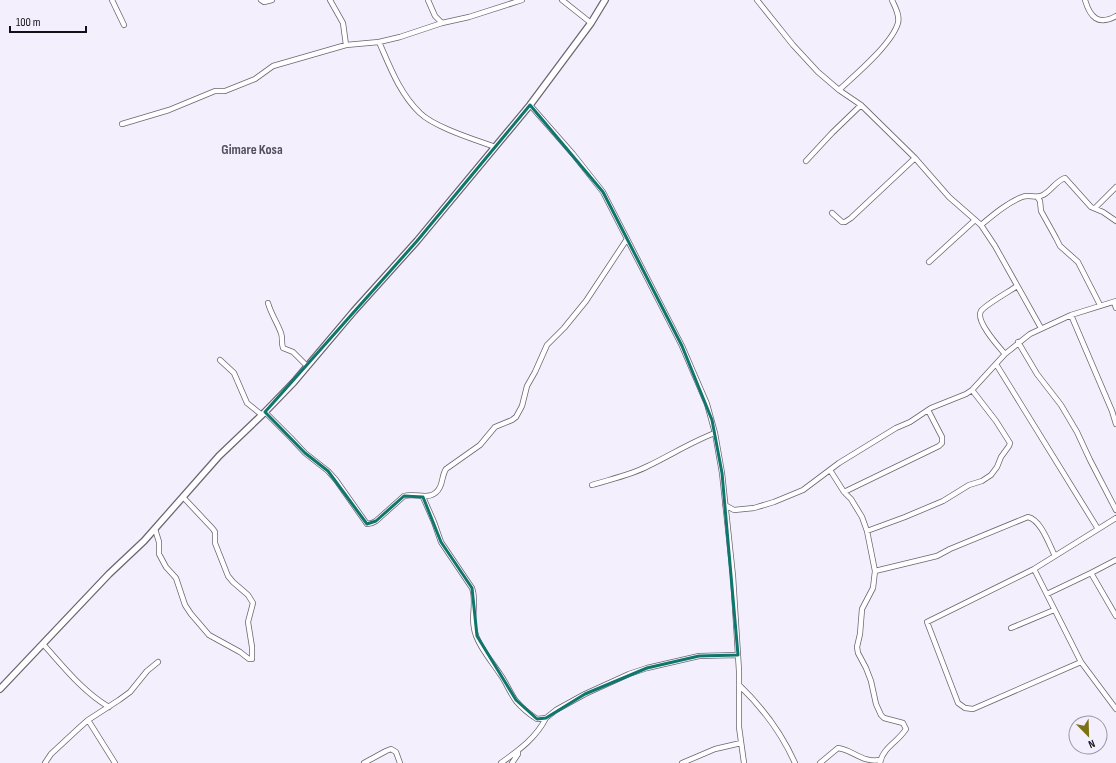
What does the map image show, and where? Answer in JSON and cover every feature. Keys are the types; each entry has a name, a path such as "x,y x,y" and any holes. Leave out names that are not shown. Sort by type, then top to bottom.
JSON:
{"street":[{"path":"112,0 124,25"},
{"path":"261,0 264,2 272,0"},
{"path":"330,0 342,23 346,45"},
{"path":"428,0 438,20 442,23"},
{"path":"122,124 169,110 215,91 225,91 255,80 273,66 346,45 379,42 400,37 442,23 469,17 522,0"},
{"path":"562,0 591,22"},
{"path":"0,689 94,589 155,529 219,456 263,414 417,241 530,105 591,22 605,0"},
{"path":"757,0 793,45 818,72 861,105 915,158 949,197 981,225 1041,328"},
{"path":"840,90 879,52 895,29 898,22 898,14 892,0"},
{"path":"1085,0 1087,9 1092,17 1099,20 1110,20 1116,16"},
{"path":"379,42 395,77 407,97 420,114 442,127 495,147"},
{"path":"530,105 573,154 603,192 682,346 707,404 715,434 722,473 733,576 738,655 739,727 744,763"},
{"path":"806,161 861,105"},
{"path":"832,213 842,222 846,222 915,158"},
{"path":"981,225 1020,198 1026,196 1034,196 1038,198 1044,195 1060,180 1065,178 1091,207 1108,215 1116,221"},
{"path":"1095,208 1116,187"},
{"path":"1038,198 1040,201 1041,211 1060,246 1078,262 1100,305"},
{"path":"928,262 975,220"},
{"path":"220,360 234,373 247,403 263,414 291,438 305,453 328,470 367,524 372,523 404,496 410,495 423,497 433,495 440,487 443,473 446,469 480,445 495,426 516,417 522,406 527,386 547,345 564,328 586,301 627,239"},
{"path":"1005,354 981,322 980,315 984,308 1017,286"},
{"path":"725,505 734,510 743,510 762,506 804,490 830,470 896,428 910,422 928,410 972,390 1005,354 1018,342 1030,334 1071,315 1100,305 1115,302 1116,308"},
{"path":"268,303 272,315 282,334 281,343 283,348 293,352 307,366"},
{"path":"1071,315 1112,411 1116,424"},
{"path":"1018,342 1037,374 1061,405 1077,432 1116,510"},
{"path":"996,364 1098,529"},
{"path":"867,531 943,501 969,485 982,481 991,475 997,468 1001,457 1010,443 996,421 972,390"},
{"path":"844,492 939,446 942,442 942,437 928,410"},
{"path":"592,485 632,474 697,440 715,434"},
{"path":"820,763 838,748 847,751 860,759 878,762 886,749 906,729 903,723 884,718 881,715 876,704 871,681 857,649 862,609 874,588 875,571 867,531 858,510 830,470"},
{"path":"155,529 159,542 159,554 166,567 176,578 185,605 191,614 210,635 252,660 252,647 248,622 252,606 251,599 228,576 215,543 215,532 213,529 183,497"},
{"path":"423,497 442,542 472,588 474,594 474,629 490,660 500,673 516,700 527,712 537,719 546,718"},
{"path":"726,516 734,510"},
{"path":"875,571 937,556 950,548 1028,517 1033,518 1038,523 1055,556"},
{"path":"1081,662 973,709 965,708 958,703 927,622 1034,569 1116,518"},
{"path":"1047,594 1116,560"},
{"path":"1034,569 1081,662 1116,709"},
{"path":"1092,573 1116,616"},
{"path":"1012,628 1054,610"},
{"path":"43,644 80,684 109,707"},
{"path":"501,763 535,736 546,718 556,710 585,694 629,674 648,668 699,656 738,655"},
{"path":"45,763 51,754 88,720 130,692 147,671 158,662"},
{"path":"739,685 772,723 795,763"},
{"path":"88,720 115,763"},
{"path":"682,763 715,749 741,743"},
{"path":"364,763 386,750 391,750 396,752 400,763"},
{"path":"512,763 518,754 518,751"}],"highlighted area":[{"path":"530,105 603,192 682,346 712,420 722,473 738,655 699,656 647,668 585,694 546,718 537,719 516,700 477,636 472,588 441,542 423,497 404,496 376,521 367,524 328,471 305,453 265,412 417,241"}],"district":[{"name":"Gimare Kosa","path":"252,149"}]}
